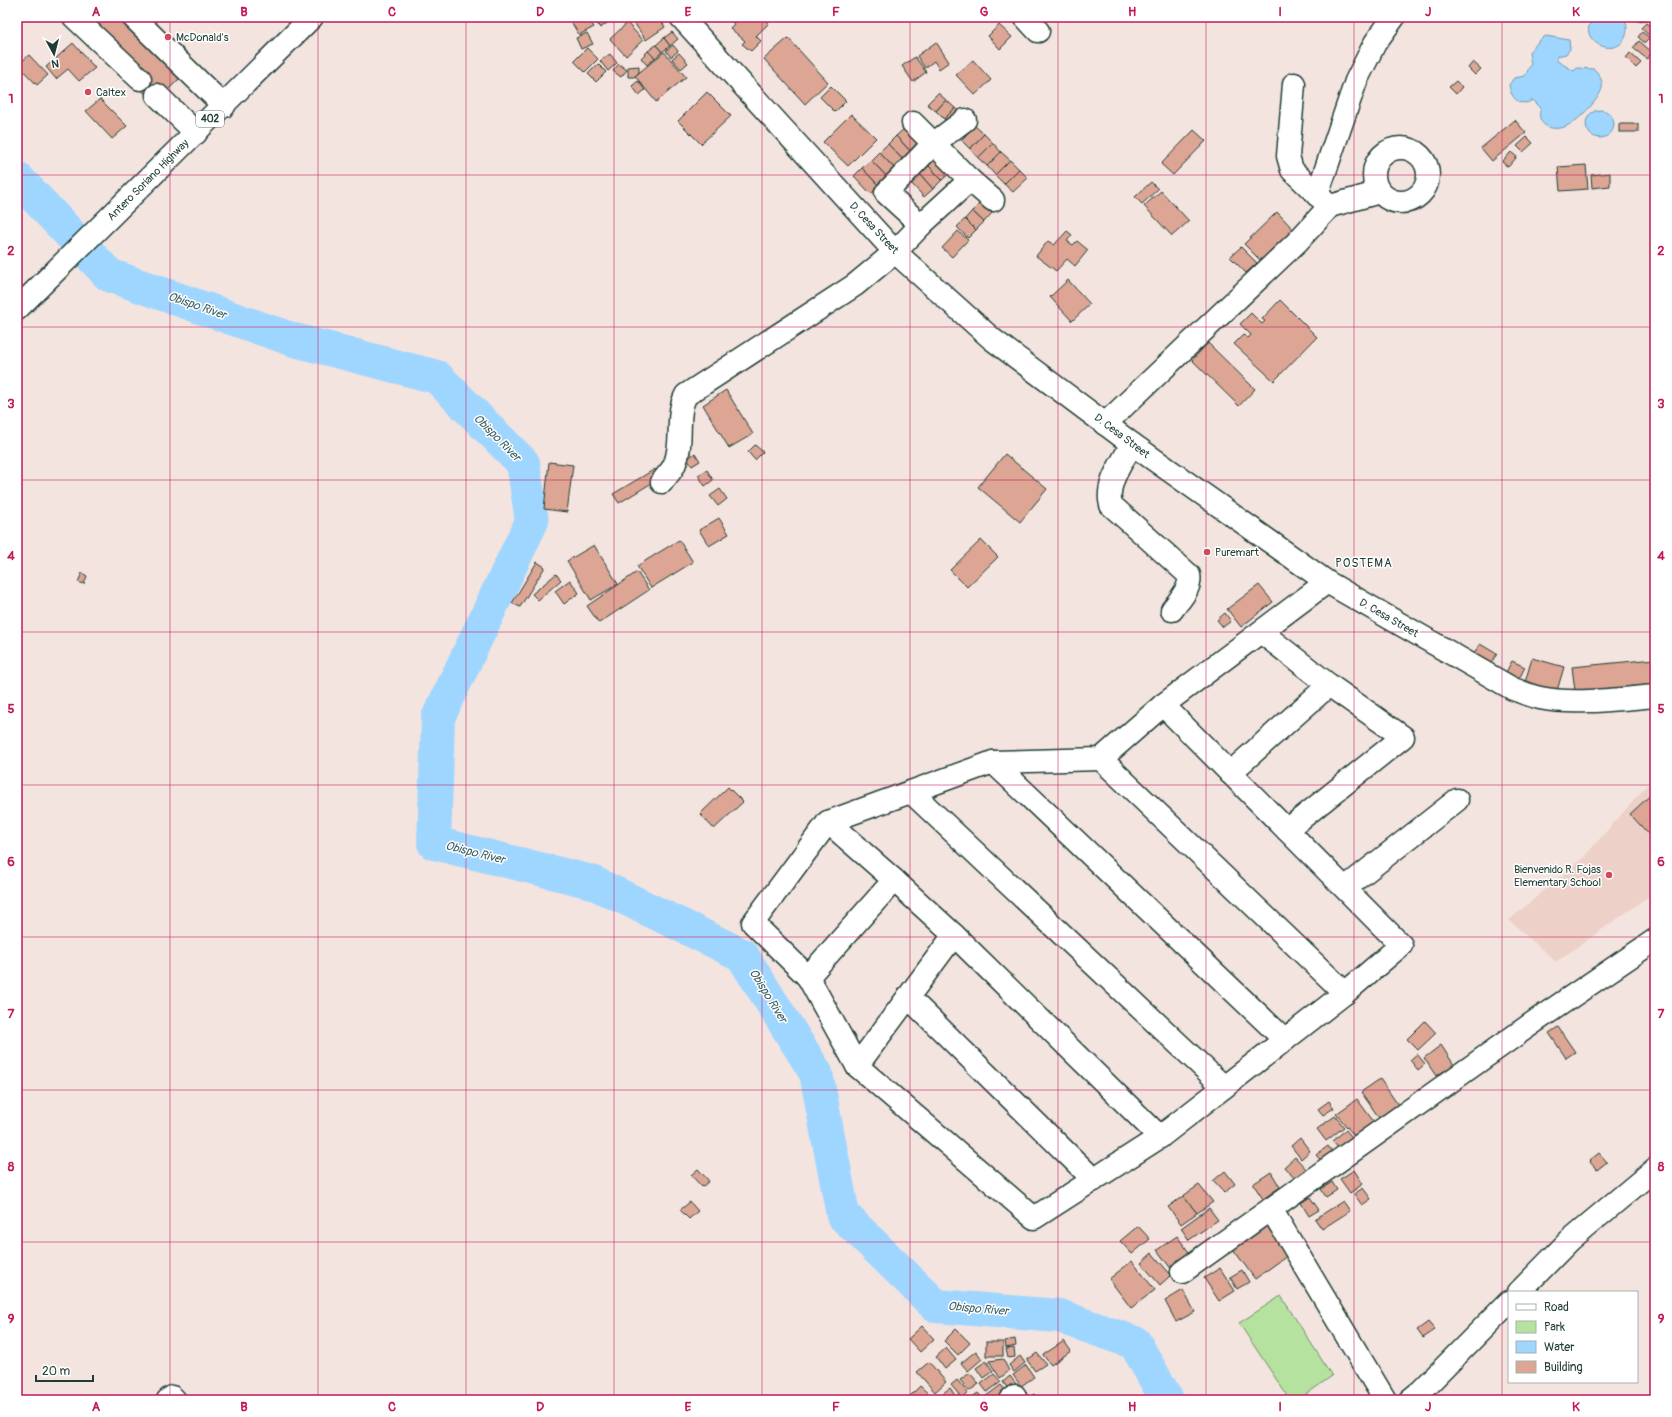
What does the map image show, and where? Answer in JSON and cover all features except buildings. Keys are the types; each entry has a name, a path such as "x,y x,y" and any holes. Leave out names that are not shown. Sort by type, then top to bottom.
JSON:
{"street":[{"path":"74,17 140,79"},
{"path":"133,17 224,106"},
{"name":"Antero Soriano Highway","path":"17,309 224,106 312,17"},
{"name":"D. Cesa Street","path":"681,17 895,252 992,339 1132,444 1327,582 1520,691 1539,698 1560,700 1598,700 1655,696"},
{"path":"1106,424 1297,242 1324,201 1356,81 1375,43 1394,17"},
{"path":"1294,84 1288,156 1289,164 1292,170 1324,201"},
{"path":"157,95 196,133"},
{"path":"921,225 886,193 933,144 965,120"},
{"path":"913,123 992,200"},
{"path":"662,482 675,464 679,445 682,403 686,395 743,356 820,309 855,285 895,252 921,225 970,180"},
{"path":"1324,201 1380,192"},
{"path":"1132,444 1110,488 1109,497 1111,505 1189,575 1189,586 1172,610"},
{"path":"1163,705 1401,945 1345,993 1160,1137 1034,1218 858,1066 808,977 753,923 828,822 993,762 1101,759 1163,705 1327,582"},
{"path":"1261,632 1329,685 1403,737 1287,830"},
{"path":"1230,773 1329,685"},
{"path":"1101,759 1345,993"},
{"path":"993,762 1285,1040"},
{"path":"911,792 1224,1087"},
{"path":"1345,888 1457,800"},
{"path":"828,822 954,935 1160,1137"},
{"path":"808,977 894,880"},
{"path":"858,1066 954,935"},
{"path":"1182,1272 1537,1020 1655,940"},
{"path":"908,997 1094,1180"},
{"path":"1520,1291 1570,1240 1655,1168"},
{"path":"1271,1209 1385,1400"},
{"path":"1410,1400 1421,1391 1508,1303"},
{"path":"168,1400 172,1397 176,1400"}],"shaded area":[{"name":"Bienvenido R. Fojas Elementary School","path":"1655,776 1655,892 1556,962 1509,920 1584,857"}],"green space":[{"path":"1281,1296 1332,1376 1298,1400 1290,1400 1239,1323"}],"water":[{"path":"1594,17 1623,17 1627,30 1621,43 1615,47 1607,47 1599,45 1593,40 1589,33 1589,25"},
{"path":"1546,36 1569,40 1570,49 1566,54 1557,56 1557,61 1574,71 1577,68 1594,69 1602,82 1600,93 1592,105 1575,121 1569,125 1558,128 1549,127 1542,122 1540,118 1541,108 1533,100 1524,103 1514,98 1509,85 1514,78 1525,76 1531,64 1529,52"},
{"path":"1600,110 1610,114 1614,124 1610,134 1600,138 1590,134 1586,124 1590,114"}],"waterway":[{"name":"Obispo River","path":"17,178 109,275 294,340 437,377 523,463 532,521 438,718 434,843 592,882 742,955 816,1073 843,1215 936,1306 1059,1316 1135,1343 1167,1400"}],"place":[{"name":"McDonald's","path":"168,37"},
{"name":"Caltex","path":"88,92"},
{"name":"Puremart","path":"1207,552"},
{"name":"Bienvenido R. Fojas Elementary School","path":"1609,875"}],"district":[{"name":"POSTEMA","path":"1364,563"}]}
